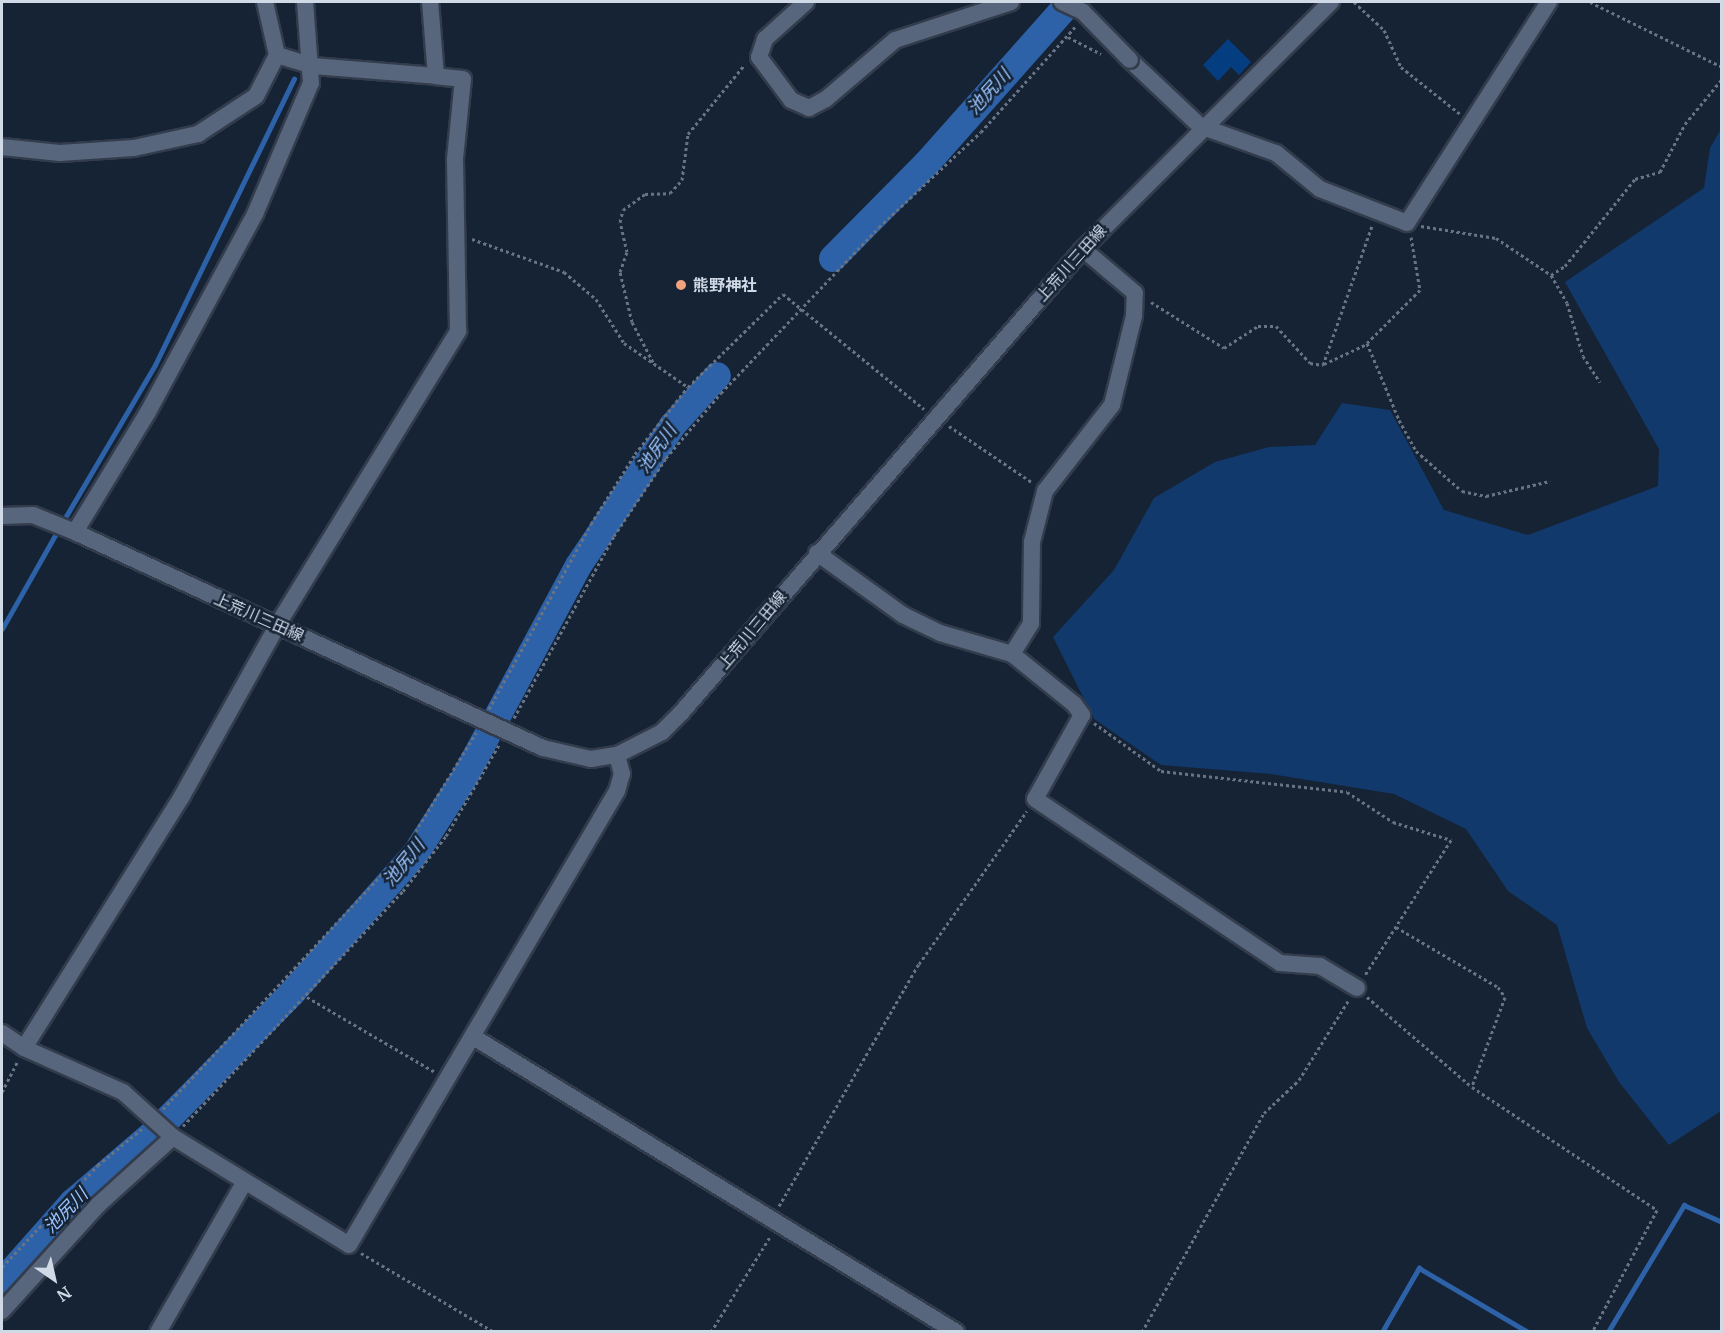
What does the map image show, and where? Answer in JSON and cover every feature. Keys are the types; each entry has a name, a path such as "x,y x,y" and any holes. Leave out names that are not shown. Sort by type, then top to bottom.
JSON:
{"street":[{"path":"2,147 60,153 134,148 198,134 256,96 277,55 266,2"},
{"path":"75,532 148,412 255,214 311,83 313,66 305,2"},
{"path":"430,2 436,76"},
{"path":"806,2 759,48 760,66 792,100 809,108 895,40 1011,2"},
{"path":"1062,2 1083,12 1200,126 1276,153 1320,189 1376,213 1407,223 1549,2"},
{"name":"上荒川三田線","path":"2,516 33,515 75,532 564,756 617,755 662,732 681,713 817,553 937,419 1083,249 1200,126 1331,2"},
{"path":"24,1048 182,796 278,624 459,331 459,235 455,159 463,80 313,66 277,55"},
{"path":"1012,654 1031,623 1032,542 1045,491 1112,405 1135,293 1083,249"},
{"path":"817,553 903,615 940,633 1012,654 1082,715 1035,799 1280,963 1320,966 1357,988"},
{"path":"2,1033 24,1048 123,1092 173,1137 244,1183 349,1245 475,1038 617,791 622,774 617,755"},
{"path":"475,1038 956,1332"},
{"path":"2,1311 98,1205 173,1137"},
{"path":"158,1332 244,1183"}],"path":[{"path":"1354,2 1384,30 1401,67 1472,124"},
{"path":"1590,2 1722,68"},
{"path":"173,1137 308,997 446,836 508,731 615,536 666,458 802,308 981,132 1081,19"},
{"path":"653,364 632,322 620,272 627,252 620,222 623,210 645,194 670,193 682,180 688,134 759,48"},
{"path":"1551,275 1566,266 1635,179 1660,172 1685,124 1722,79"},
{"path":"1323,365 1376,213"},
{"path":"1135,293 1224,348 1258,326 1276,326 1310,363 1323,365 1367,343 1420,290 1421,274 1407,223 1496,238 1551,275 1567,303 1583,356 1600,382"},
{"path":"459,235 564,272 596,299 624,343 688,387"},
{"path":"2,1267 98,1165 153,1120 403,852 484,719 591,524 635,454 688,387 783,294 937,419 1045,491"},
{"path":"1367,343 1416,451 1462,491 1486,496 1550,481"},
{"path":"1082,715 1161,771 1347,792 1393,822 1451,840 1299,1080 1264,1113 1142,1332"},
{"path":"711,1332 779,1222 779,1201 919,964 1035,799"},
{"path":"1396,927 1498,987 1505,997 1472,1087"},
{"path":"1357,988 1472,1087 1657,1210 1592,1332"},
{"path":"308,997 450,1080"},
{"path":"2,1092 24,1048"},
{"path":"349,1245 494,1332"}],"shaded area":[{"path":"1721,129 1721,1111 1669,1145 1619,1082 1587,1028 1557,925 1508,891 1466,829 1394,794 1271,774 1161,765 1094,719 1053,637 1114,570 1154,498 1215,462 1269,447 1315,445 1342,403 1390,410 1444,510 1528,535 1658,486 1659,449 1565,282 1704,188 1710,148"}],"building":[{"path":"1228,39 1251,62 1239,75 1231,67 1218,81 1203,65"}],"waterway":[{"name":"池尻川","path":"832,258 927,162 1069,2"},
{"path":"62,523 155,365 294,79"},
{"name":"池尻川","path":"2,1281 72,1202 156,1130 291,993 415,853 465,775 578,565 672,425 717,375"},
{"path":"2,629 58,530"},
{"path":"1608,1332 1684,1205 1722,1222"},
{"path":"1382,1332 1419,1268 1528,1332"}],"place":[{"name":"熊野神社","path":"681,285"}]}
